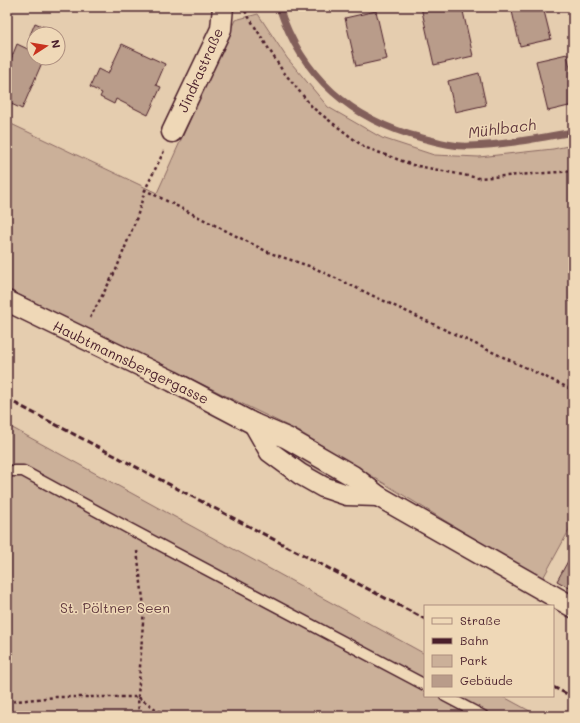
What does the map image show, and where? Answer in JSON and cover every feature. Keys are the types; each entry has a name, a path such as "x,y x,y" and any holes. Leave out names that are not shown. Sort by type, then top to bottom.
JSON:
{"street":[{"name":"Jindrastraße","path":"172,132 221,29 223,7"},
{"name":"Haubtmannsbergergasse","path":"7,301 172,381 254,424 270,452 300,474 323,487 347,495 378,496 573,607"}],"lane":[{"path":"7,471 23,471 424,685"},
{"path":"447,697 483,716"}],"path":[{"path":"242,7 282,70 313,108 364,147 413,165 478,178 573,171"},
{"path":"81,337 97,302 116,270 138,217 146,190 172,132"},
{"path":"146,190 270,253 312,267 573,390"},
{"path":"128,528 137,552 144,607 138,697 140,716"},
{"path":"7,702 56,697 138,697 166,716"},
{"path":"134,716 139,712"}],"green space":[{"path":"258,14 287,58 328,107 382,138 434,155 479,157 553,149 573,145 573,523 542,580 300,432 7,289 7,122 157,193 235,20"},
{"name":"St. Pöltner Seen","path":"7,425 424,653 424,697 504,697 539,716 7,716"},
{"path":"279,444 348,483 346,486 313,474 277,447"}],"building":[{"path":"421,7 462,7 473,56 434,65"},
{"path":"511,7 543,7 551,39 520,46"},
{"path":"376,11 387,59 356,66 345,18"},
{"path":"35,23 42,26 34,26"},
{"path":"17,44 26,48 26,66 41,66 22,109 7,102 7,57 11,59"},
{"path":"122,44 165,64 156,85 161,87 148,115 116,99 114,104 100,97 102,93 90,87 98,69 108,74"},
{"path":"567,54 573,81 573,105 548,111 536,61"},
{"path":"479,73 486,105 455,112 448,81"},
{"path":"573,552 573,590 557,581"}],"waterway":[{"name":"Mühlbach","path":"279,7 289,32 301,54 316,74 333,92 352,107 373,120 422,138 440,143 464,146 509,143 573,132"}],"railway":[{"path":"7,399 424,618"},
{"path":"554,688 573,697"}]}
